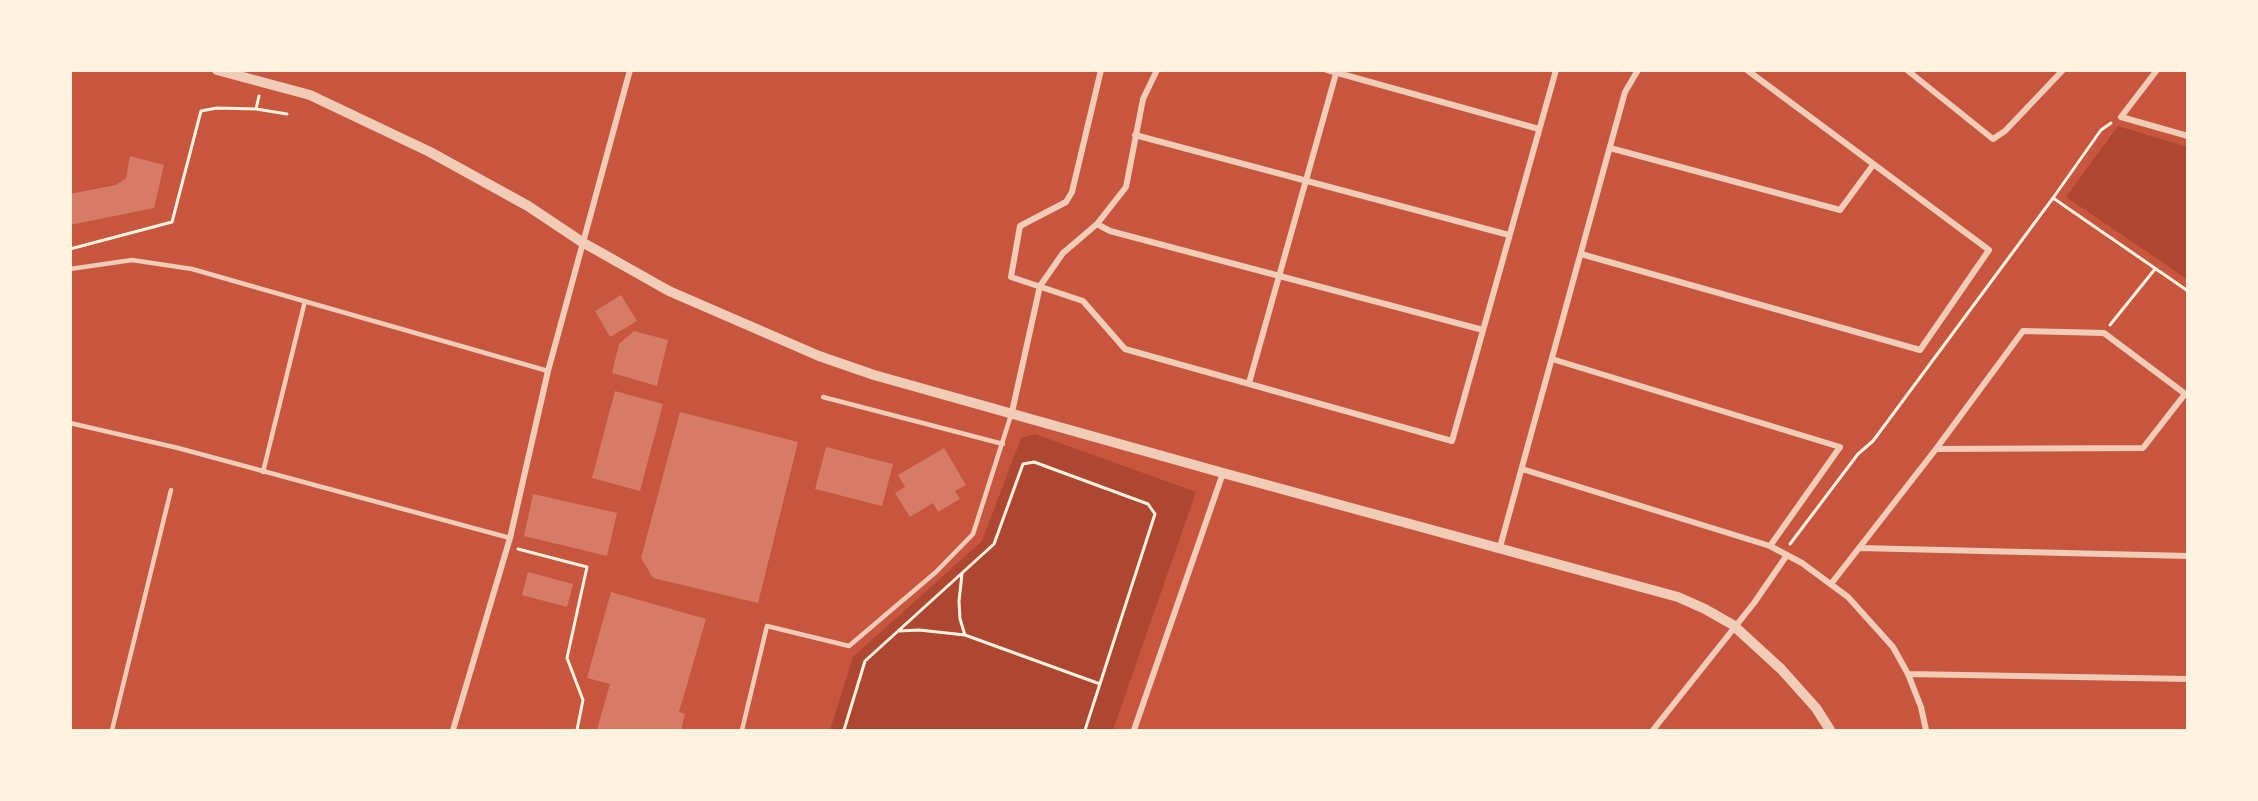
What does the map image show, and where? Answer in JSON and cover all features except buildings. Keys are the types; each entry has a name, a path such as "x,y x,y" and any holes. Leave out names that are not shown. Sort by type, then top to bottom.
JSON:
{"street":[{"path":"218,70 319,100 430,152 528,206 582,242 669,291 819,357 874,375 1223,473 1678,597 1706,609 1733,626 1781,669 1816,708 1830,730"},
{"path":"453,730 508,546 548,371 630,70"},
{"path":"1101,70 1072,192 1066,202 1020,226 1011,277 1083,301 1125,349 1452,441 1556,70"},
{"path":"1012,412 1040,286 1063,253 1098,224 1126,187 1143,99 1157,70"},
{"path":"1327,70 1539,129"},
{"path":"1500,547 1625,92 1638,70"},
{"path":"1581,254 1920,350 1989,250 1747,70"},
{"path":"1907,70 1993,139 2005,131 2063,70"},
{"path":"2157,70 2121,117 2187,136"},
{"path":"1250,383 1336,72"},
{"path":"1135,135 1509,235"},
{"path":"1610,148 1840,210 1873,165"},
{"path":"1098,224 1110,231 1279,278 1483,330"},
{"path":"1831,584 1936,449 2023,331 2104,333 2186,395 2143,448 1936,449"},
{"path":"1552,358 1840,447 1770,546"},
{"path":"1522,469 1770,546 1802,563 1848,597 1893,647 1908,674 1921,707 1926,730"},
{"path":"1134,730 1223,473"},
{"path":"1860,548 2187,555"},
{"path":"1653,730 1754,603 1787,555"},
{"path":"1908,674 2187,679"}],"lane":[{"path":"70,269 132,260 192,269 548,371"},
{"path":"262,472 305,301"},
{"path":"823,397 1003,444"},
{"path":"742,730 767,626 849,646 936,572 973,534 1012,412"},
{"path":"70,423 178,448 510,538"},
{"path":"112,730 171,490"}],"path":[{"path":"70,249 172,222 201,111 217,108 256,109 287,114"},
{"path":"1787,547 1858,454 1873,441 2053,198 2101,129 2121,117"},
{"path":"2053,198 2187,291"},
{"path":"2104,333 2155,269"},
{"path":"844,730 865,660 994,544 1023,464 1034,462 1149,504 1155,514 1085,730"},
{"path":"508,546 587,567 567,658 583,700 577,730"},
{"path":"962,572 960,619 966,635"},
{"path":"897,632 919,630 966,635 1100,684"}],"shaded area":[{"path":"2118,126 2187,147 2187,279 2066,197"},
{"path":"1035,434 1196,492 1113,730 830,730 853,657 982,541 1021,438"}]}
